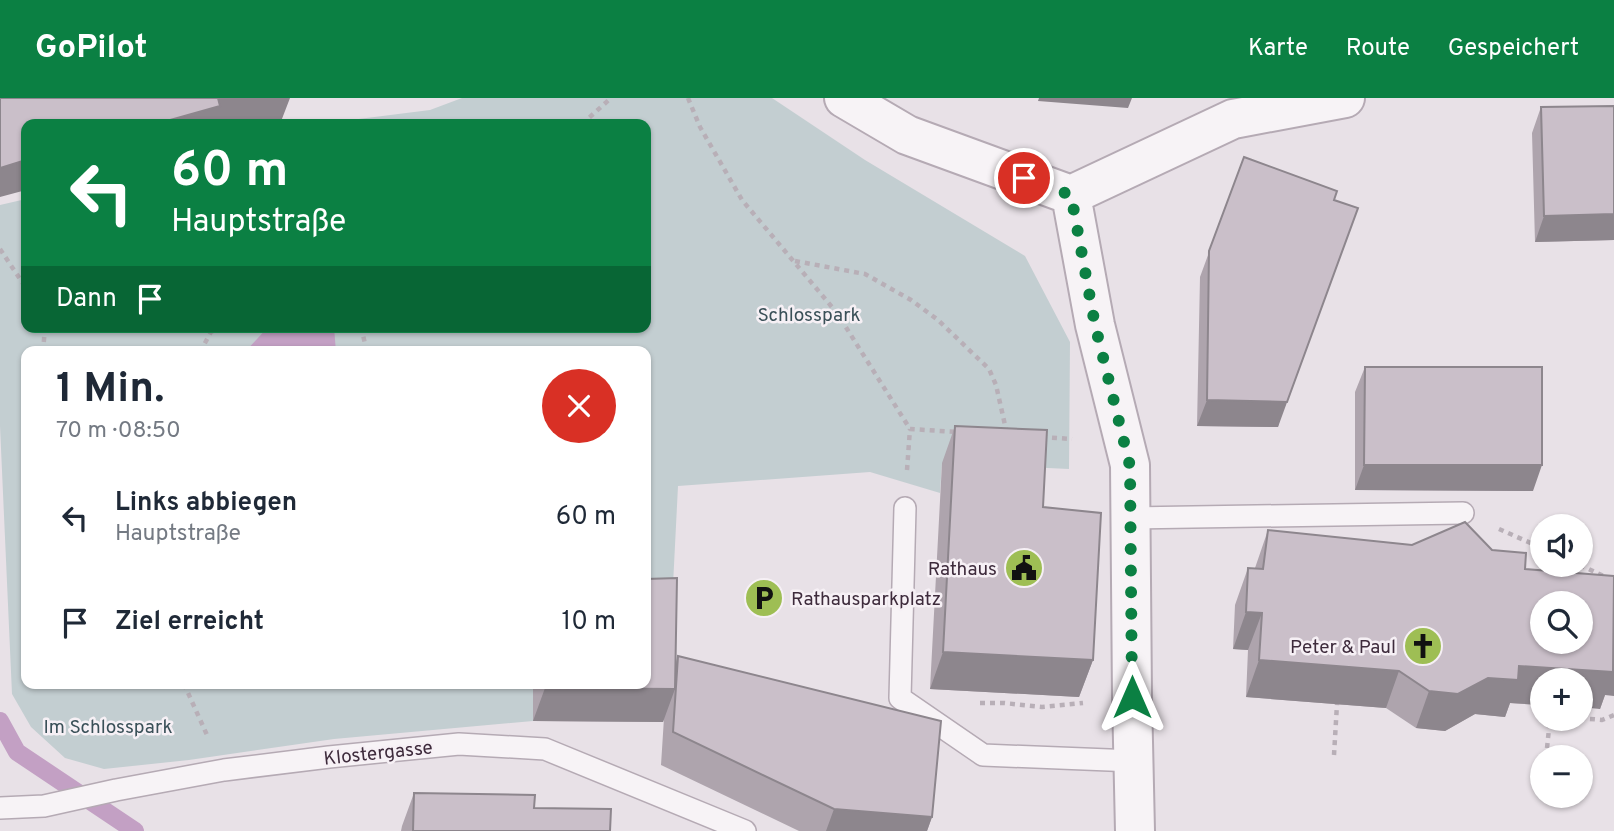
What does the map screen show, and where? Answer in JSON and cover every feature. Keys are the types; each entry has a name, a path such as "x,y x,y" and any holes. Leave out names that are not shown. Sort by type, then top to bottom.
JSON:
{"street":[{"path":"844,98 907,135 1071,195 1233,120 1345,98"},
{"path":"1071,195 1095,325 1130,466 1135,831"}],"lane":[{"path":"905,508 900,698 983,755 1134,761"},
{"path":"1130,518 1463,513"},
{"name":"Klostergasse","path":"0,808 44,806 224,770 459,744 545,749 745,831"}],"path":[{"path":"588,119 611,98"},
{"path":"688,98 700,127 742,200 837,313 910,429 964,432"},
{"path":"0,249 21,280"},
{"path":"793,261 865,274 911,300 938,320 989,369 996,385 1007,435"},
{"path":"997,434 1020,436"},
{"path":"1463,513 1530,543"},
{"path":"1593,571 1614,581"},
{"path":"186,689 224,770"},
{"path":"1004,693 1004,703"},
{"path":"978,703 1042,706"},
{"path":"1334,755 1337,704"},
{"path":"1593,719 1602,720 1614,715"}],"green space":[{"name":"Schlosspark","path":"462,98 772,98 865,160 1025,256 1070,342 1069,469 942,463 940,493 870,472 678,486 673,585 651,606 651,346 21,346 21,689 533,689 533,721 334,739 104,769 65,758 31,727 12,694 0,426 0,205 21,200 21,333 651,333 651,119 359,119 430,110"}],"shaded area":[{"path":"262,333 334,333 336,346 251,346"}],"building":[{"path":"0,98 218,98 220,106 174,119 21,119 21,162 0,168"},
{"path":"1614,106 1614,214 1544,216 1541,107"},
{"path":"1244,157 1337,191 1334,200 1358,208 1287,402 1207,400 1209,251"},
{"path":"1365,367 1542,367 1542,465 1364,465"},
{"path":"955,426 1047,430 1043,507 1101,513 1093,660 943,652"},
{"name":"Peter & Paul","path":"1465,522 1492,550 1526,553 1525,569 1530,569 1530,577 1614,576 1613,672 1593,671 1593,668 1519,666 1518,680 1488,678 1458,694 1429,691 1399,671 1259,660 1262,613 1246,612 1248,568 1263,569 1268,530 1412,545"},
{"path":"677,578 675,689 651,689 651,579"},
{"path":"678,656 941,721 932,817 834,809 673,732"},
{"path":"414,793 535,795 534,808 611,809 610,831 413,831"}],"waterway":[{"path":"0,721 17,752 135,831"}],"place":[{"name":"Rathaus","path":"1024,568"},
{"name":"Rathausparkplatz","path":"764,598"},
{"name":"Peter & Paul","path":"1423,646"}],"route":[{"path":"1024,178 1071,195 1095,325 1130,466 1132,697"}],"park label":[{"name":"Im Schlosspark","path":"108,726"}]}
